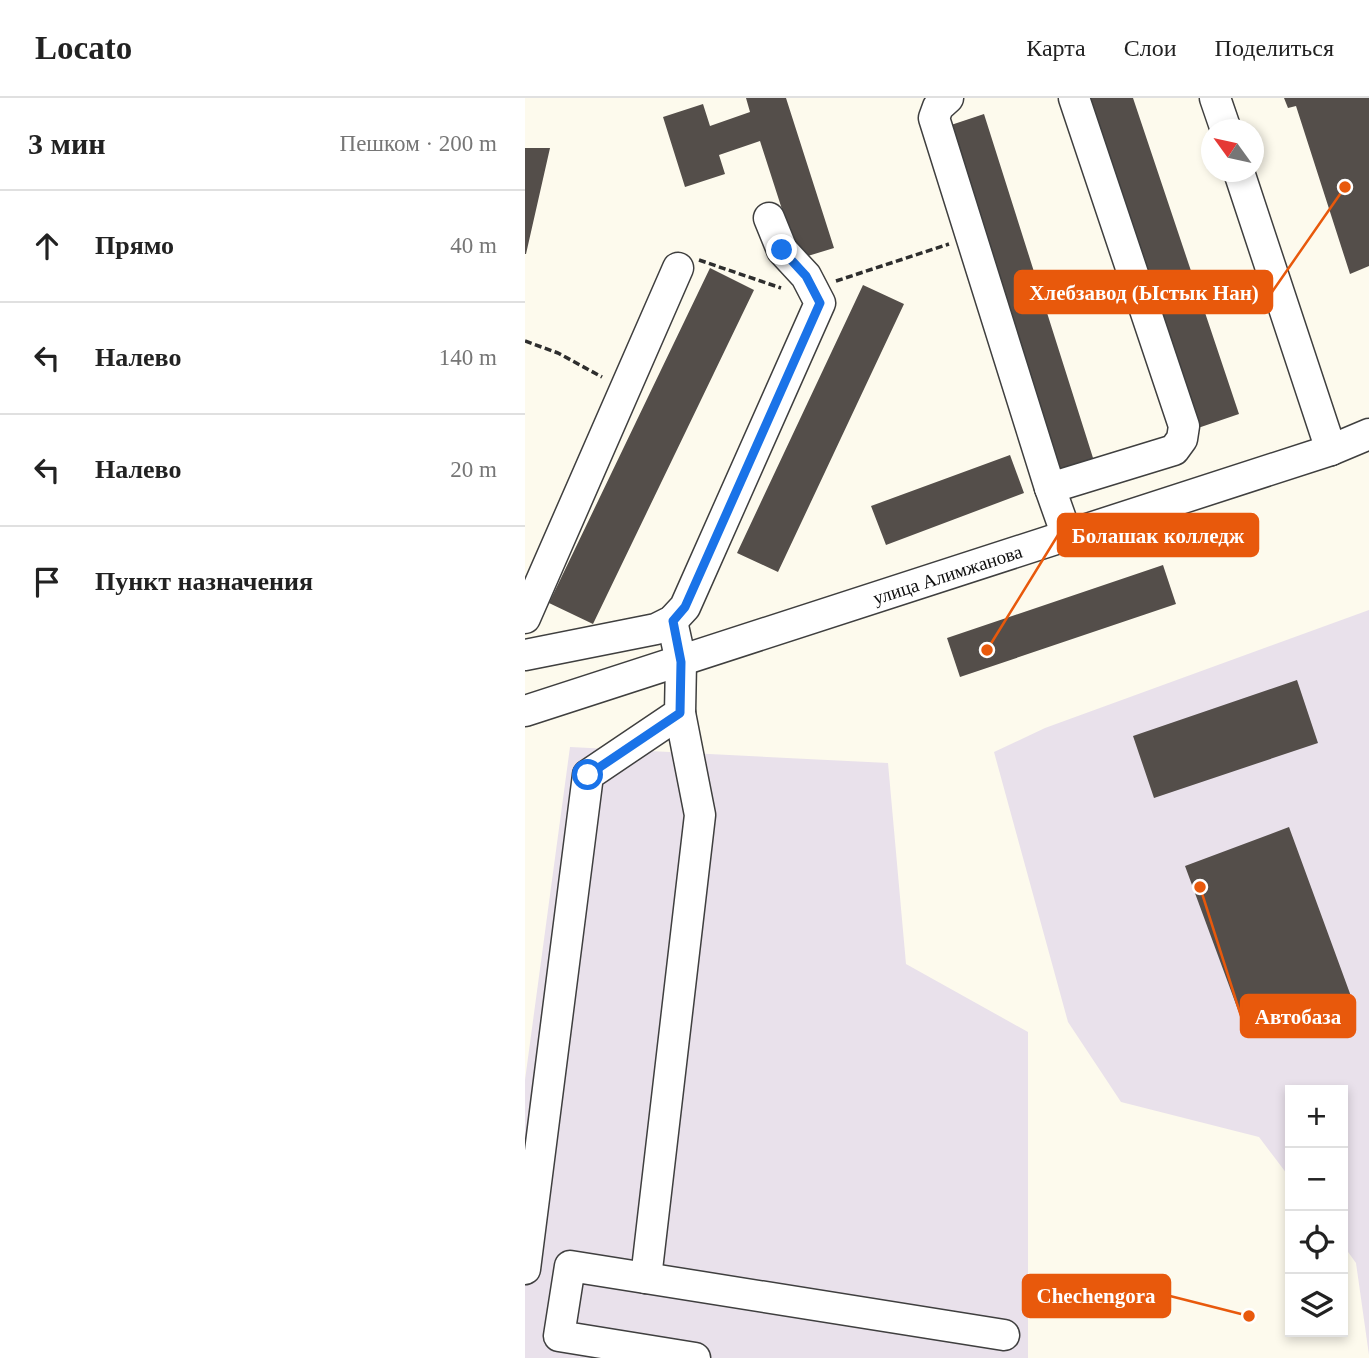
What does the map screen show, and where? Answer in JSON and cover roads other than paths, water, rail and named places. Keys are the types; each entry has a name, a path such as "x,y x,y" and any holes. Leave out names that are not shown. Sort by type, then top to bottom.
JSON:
{"street":[{"path":"948,98 937,107 935,118 1067,536"},
{"path":"1050,488 1174,450 1182,439 1184,426 1074,98"},
{"path":"1215,98 1222,119"},
{"path":"1243,182 1331,450"},
{"path":"525,655 596,644 656,629 673,621 685,607 820,303 806,276 782,250 769,218"},
{"path":"525,618 678,268"},
{"name":"улица Алимжанова","path":"525,711 1331,450 1369,434"},
{"path":"646,1278 700,815 680,713 681,662 673,621"},
{"path":"525,1269 588,775 680,713"},
{"path":"695,1358 559,1336 570,1266 1004,1335"}],"place":[{"name":"Хлебзавод (Ыстык Нан)","path":"1345,187"},
{"name":"Болашак колледж","path":"987,650"},
{"name":"Автобаза","path":"1200,887"},
{"name":"Chechengora","path":"1249,1316"}]}
